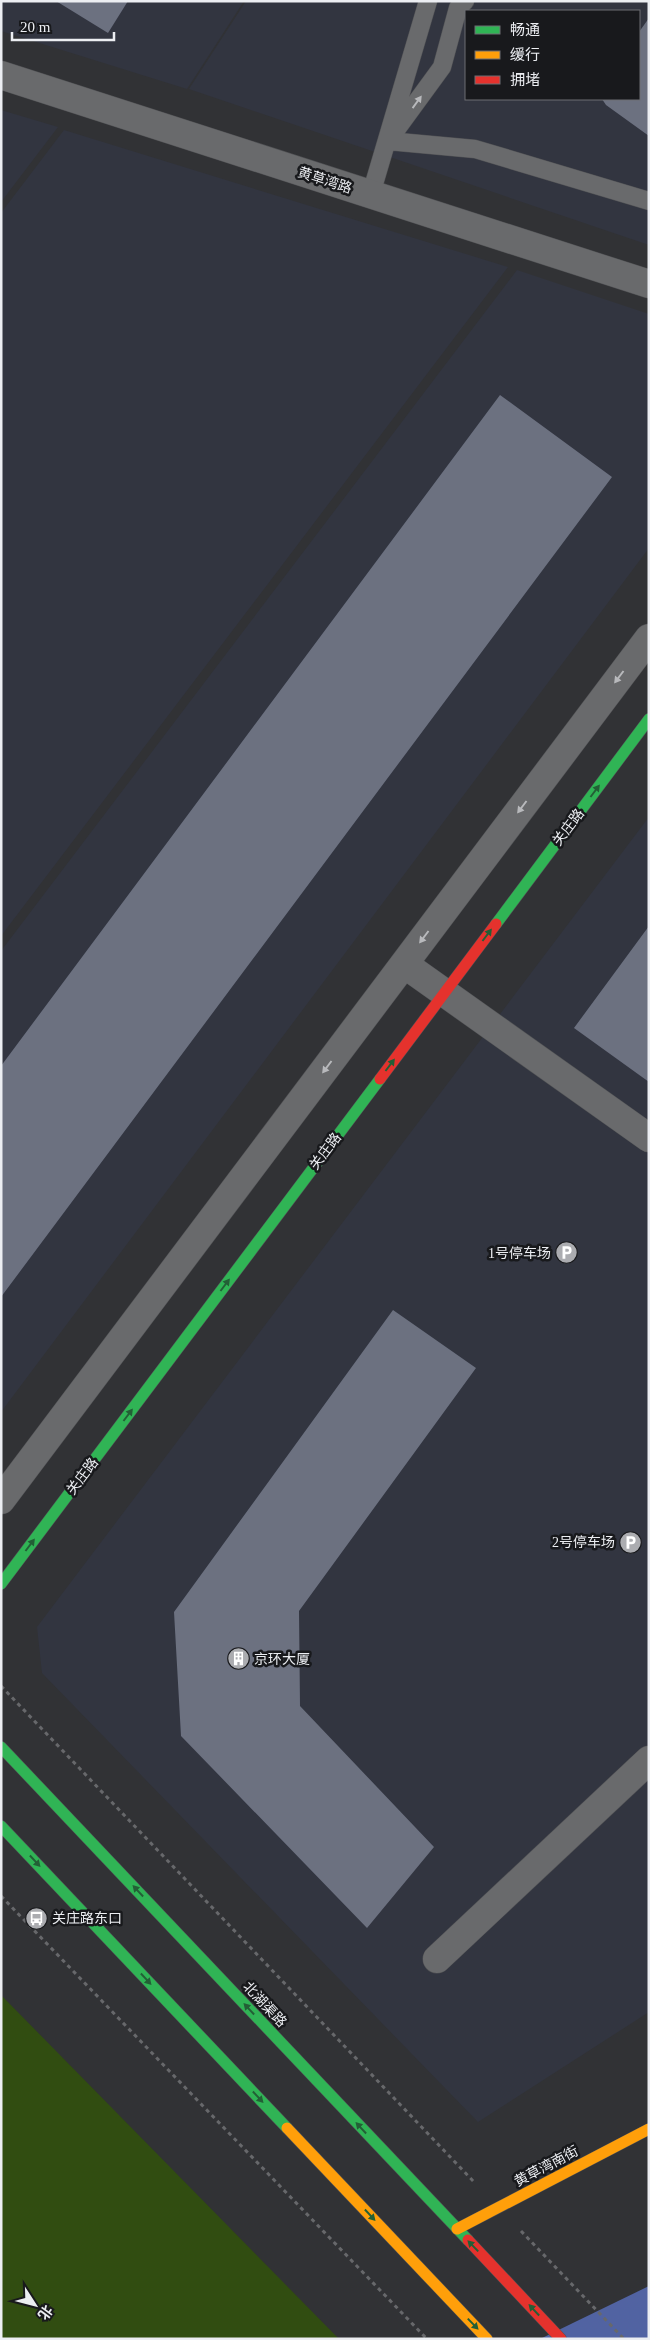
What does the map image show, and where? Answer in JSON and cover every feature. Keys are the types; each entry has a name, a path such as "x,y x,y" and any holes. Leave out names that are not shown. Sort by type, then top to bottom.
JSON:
{"main road":[{"name":"关庄路","path":"1,1584 649,719"},
{"name":"北湖渠路","path":"1,1747 561,2339"},
{"path":"1,1826 487,2339"},
{"name":"黄草湾南街","path":"457,2230 649,2129"}],"street":[{"name":"黄草湾路","path":"1,75 649,284"},
{"path":"1,1500 649,638"},
{"path":"404,964 649,1138"},
{"path":"437,1959 649,1760"}],"lane":[{"path":"371,194 428,1"},
{"path":"388,141 442,67 458,8 465,1"},
{"path":"388,141 475,149 649,201"}],"path":[{"path":"1,1686 624,2339"},
{"path":"1,1896 426,2339"}],"shaded area":[{"path":"1,1 244,1 187,89 1,31"},
{"path":"246,1 649,1 649,245 189,89"},
{"path":"1,110 58,127 1,202"},
{"path":"64,130 508,267 1,936 1,213"},
{"path":"517,270 649,314 649,548 1,1412 1,951"},
{"path":"649,817 649,2012 478,2122 42,1673 37,1627"}],"green space":[{"path":"1,1995 339,2339 1,2339"}],"water":[{"path":"649,2286 649,2339 540,2339"}],"building":[{"path":"56,1 128,1 108,33"},
{"path":"649,18 649,136 606,105 603,100 640,100 640,31"},
{"path":"500,395 612,477 1,1297 1,1066"},
{"path":"649,926 649,1082 574,1028"},
{"name":"京环大厦","path":"393,1310 476,1368 299,1611 300,1706 434,1847 367,1928 181,1736 174,1612"}],"traffic: fast":[{"path":"496,924 649,719"},
{"path":"1,1584 380,1079"},
{"path":"1,1747 468,2240"},
{"path":"1,1826 287,2128"}],"traffic: slow":[{"path":"287,2128 487,2339"},
{"path":"457,2229 649,2129"}],"traffic: jam":[{"path":"380,1079 496,924"},
{"path":"468,2240 561,2339"}],"place":[{"name":"1号停车场","path":"567,1253"},
{"name":"2号停车场","path":"631,1542"},
{"name":"京环大厦","path":"238,1659"},
{"name":"关庄路东口","path":"36,1918"}]}
